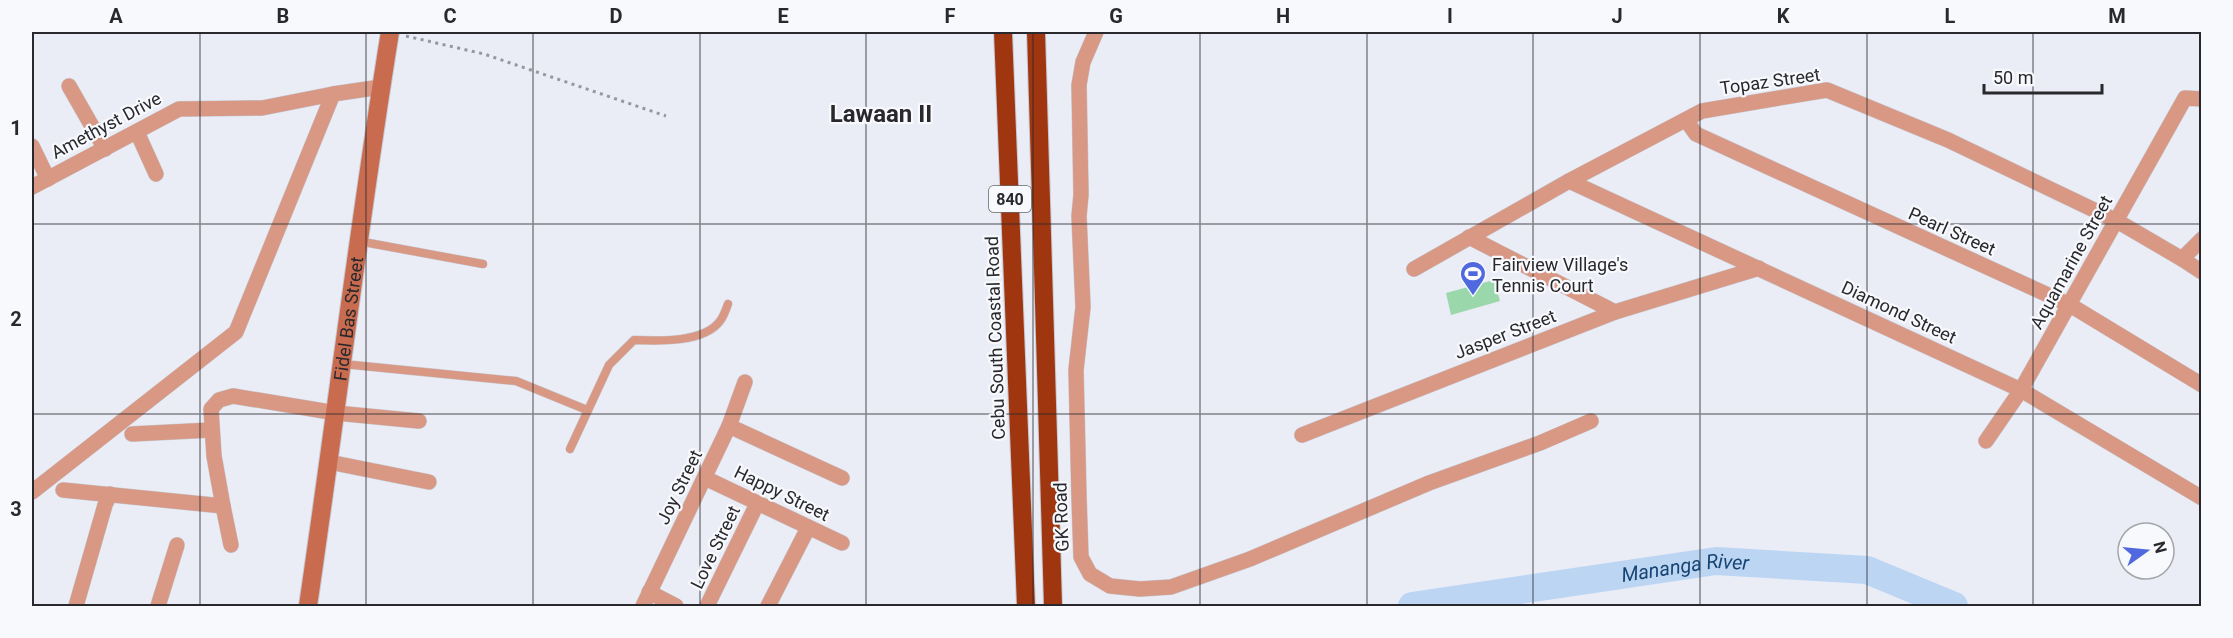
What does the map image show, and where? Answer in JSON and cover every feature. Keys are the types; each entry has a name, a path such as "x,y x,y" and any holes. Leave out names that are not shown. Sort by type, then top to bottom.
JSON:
{"highway":[{"name":"Cebu South Coastal Road","path":"1003,32 1026,606"},
{"name":"840","path":"1036,32 1053,606"}],"street":[{"name":"Fidel Bas Street","path":"308,606 336,413 340,364 357,241 388,32"},
{"name":"GK Road","path":"1096,32 1083,62 1079,85 1081,195 1078,216 1083,307 1076,370 1081,558 1090,574 1110,586 1140,590 1171,587 1250,559 1429,483 1540,443 1591,421"},
{"path":"69,86 105,149"},
{"name":"Amethyst Drive","path":"32,187 179,109 262,108 381,87"},
{"name":"Topaz Street","path":"1414,269 1702,111 1827,90 1948,140 2117,221 2202,272"},
{"path":"32,492 236,332 333,94"},
{"name":"Aquamarine Street","path":"1986,441 2021,390 2185,98 2202,99"},
{"name":"Pearl Street","path":"1686,120 1696,134 2070,305 2202,385"},
{"path":"137,132 156,174"},
{"path":"32,146 48,178"},
{"name":"Diamond Street","path":"1569,182 2021,390 2202,498"},
{"path":"1469,237 1615,312"},
{"path":"2182,259 2202,239"},
{"name":"Jasper Street","path":"1302,435 1615,312 1759,268"},
{"name":"Joy Street","path":"646,599 729,426 745,382"},
{"path":"231,545 211,430 211,409 219,400 233,396 336,413 420,421"},
{"path":"729,426 842,478"},
{"path":"132,434 211,430"},
{"path":"329,462 429,482"},
{"name":"Happy Street","path":"705,478 842,543"},
{"path":"63,490 223,506"},
{"path":"76,606 110,494"},
{"name":"Love Street","path":"707,606 757,504"},
{"path":"768,606 808,528"},
{"path":"158,606 177,546"},
{"path":"646,599 676,606"}],"lane":[{"path":"357,241 483,264"},
{"path":"570,449 609,365 634,340 685,339 709,330 720,322 728,304"},
{"path":"340,364 516,381 587,410"}],"path":[{"path":"388,32 484,54 666,116"}],"green space":[{"name":"Fairview Village's Tennis Court","path":"1494,280 1500,301 1451,315 1446,293"}],"waterway":[{"name":"Mananga River","path":"1412,606 1716,561 1867,570 1954,606"}],"place":[{"name":"Fairview Village's Tennis Court","path":"1473,297"}],"district":[{"name":"Lawaan II","path":"881,114"}]}
